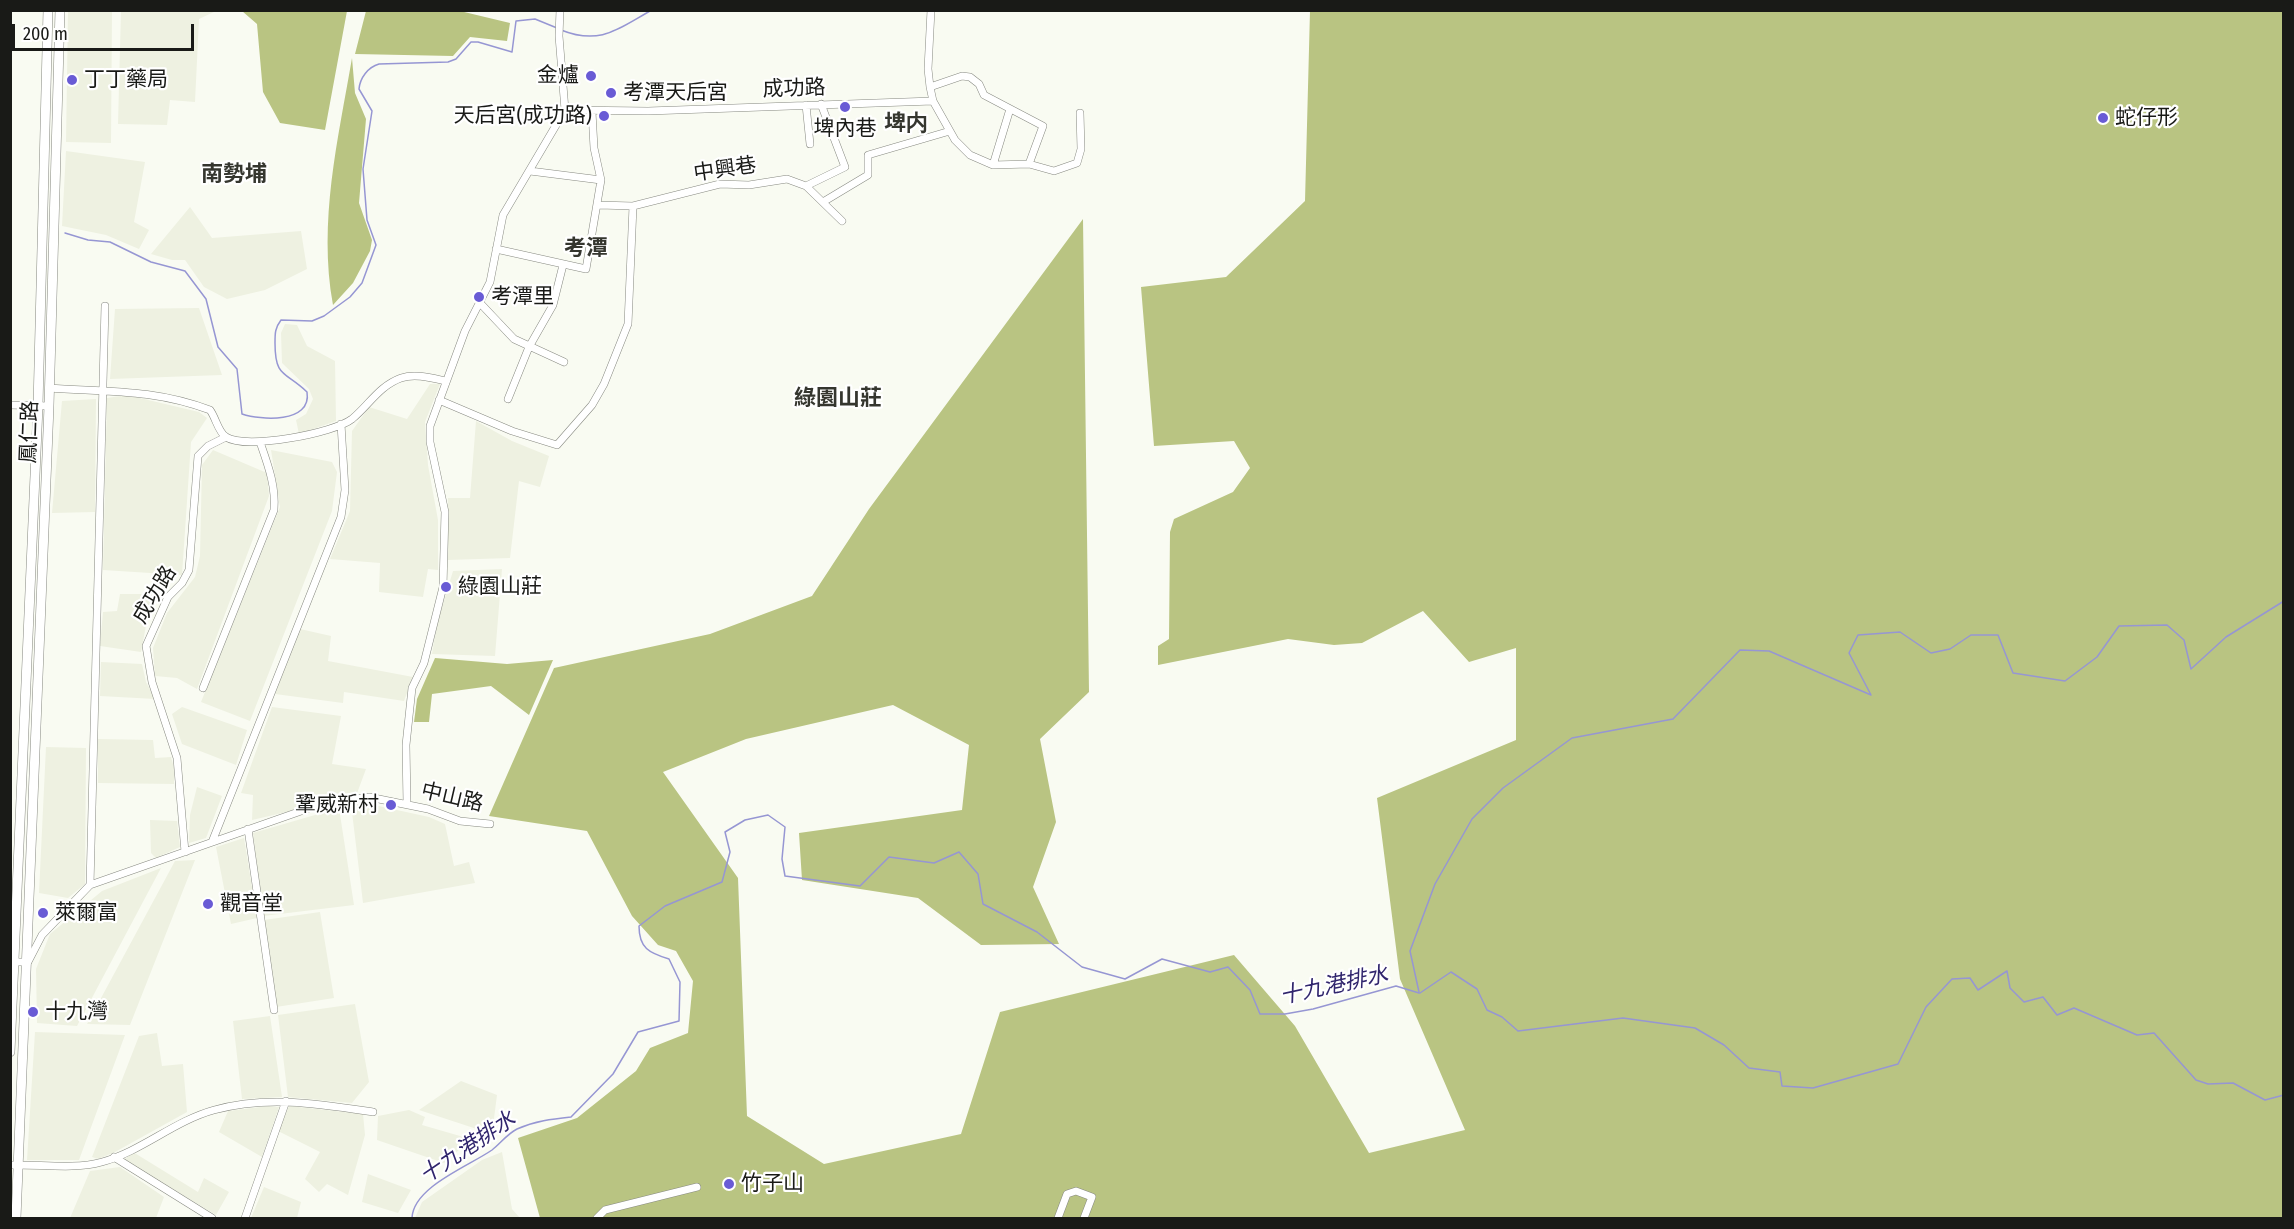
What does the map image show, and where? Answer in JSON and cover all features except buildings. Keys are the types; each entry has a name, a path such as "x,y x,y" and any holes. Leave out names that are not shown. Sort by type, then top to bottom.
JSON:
{"main road":[{"name":"鳳仁路","path":"10,1052 38,406 48,10"},
{"name":"鳳仁路","path":"16,1218 15,1164 21,1131 50,388 60,10"}],"street":[{"path":"407,804 406,745 412,688 424,663 443,587 445,512 430,442 430,426 465,332 490,282 503,215 565,110 559,36 560,10"},
{"path":"931,10 928,69 933,101 950,131 970,155 993,165 1029,164 1054,171 1077,163 1081,149 1080,113"},
{"path":"930,87 962,75 969,77 979,84 984,95 1043,126 1029,164"},
{"name":"成功路","path":"565,110 592,112 933,101"},
{"path":"821,104 845,167 806,186 842,221"},
{"path":"806,105 810,144"},
{"path":"993,165 1010,109"},
{"path":"496,249 586,269 602,180 594,148 592,112"},
{"path":"823,202 868,176 868,155 950,131"},
{"path":"530,171 602,180"},
{"name":"中興巷","path":"599,205 633,207 720,184 749,184 787,179 806,186"},
{"path":"439,399 512,431 557,445 592,405 604,384 628,324 633,207"},
{"path":"508,399 529,347 554,305 563,265"},
{"path":"480,303 514,339 564,362"},
{"path":"90,885 105,306"},
{"path":"50,388 122,390 161,394 210,410 226,437 260,442 294,438 351,420 370,398 398,379 409,375 446,381"},
{"path":"10,405 49,406"},
{"path":"212,842 341,518 345,490 341,424"},
{"name":"成功路","path":"185,852 177,758 152,682 146,646 168,597 182,583 189,570 198,456 208,446 226,437"},
{"path":"203,688 274,510 275,495 271,474 260,442"},
{"name":"鳳仁路","path":"28,962 42,935 90,885 324,803 369,797 407,804"},
{"name":"中山路","path":"407,804 460,821 490,824"},
{"path":"248,829 274,1010"},
{"path":"13,962 28,962"},
{"path":"245,1218 286,1101"},
{"path":"15,1164 77,1165 101,1162 183,1121 244,1103 286,1101 373,1112"},
{"path":"114,1157 212,1218"},
{"path":"597,1218 605,1210 697,1187"},
{"path":"1058,1218 1067,1194 1076,1191 1092,1197 1084,1218"}],"shaded area":[{"path":"68,11 112,11 111,143 66,142"},
{"path":"121,11 216,11 199,19 195,102 170,100 167,125 118,124"},
{"path":"66,151 145,162 134,222 149,230 139,249 106,235 62,226"},
{"path":"190,207 212,238 301,231 307,269 265,290 227,299 204,287 185,260 172,260 151,254"},
{"path":"199,308 222,375 110,379 115,309"},
{"path":"285,324 297,325 307,346 335,361 336,421 299,434 296,420 306,414 313,399 309,389 282,363 281,333"},
{"path":"430,384 440,384 425,422 428,465 438,520 438,570 428,569 423,597 379,592 380,563 330,559 350,511 352,431 369,407 407,419"},
{"path":"127,395 199,412 207,418 191,442 182,575 103,570 107,398"},
{"path":"96,399 95,512 52,513 62,401"},
{"path":"476,421 512,441 549,456 540,487 519,481 510,558 448,560 448,498 470,498"},
{"path":"213,450 267,473 269,496 197,689 177,678 155,676 153,648 167,613 195,577 200,556 202,465"},
{"path":"271,450 332,462 337,472 332,511 250,721 201,702 280,507"},
{"path":"502,569 495,656 432,654 437,624 453,571"},
{"path":"120,594 152,594 141,652 100,646 103,612 117,611"},
{"path":"300,629 331,636 328,661 413,677 404,701 344,692 343,703 275,694"},
{"path":"101,662 142,664 146,682 155,699 100,696"},
{"path":"182,707 247,730 236,765 182,744 172,714"},
{"path":"272,707 341,716 332,764 366,769 356,796 252,820 253,795 241,793"},
{"path":"98,739 153,740 155,758 171,757 174,784 98,783"},
{"path":"46,747 86,748 85,884 68,898 39,893"},
{"path":"197,787 222,796 206,838 189,843 190,815"},
{"path":"351,804 374,805 429,817 445,824 454,866 469,862 475,883 363,903"},
{"path":"339,808 354,905 263,916 253,833"},
{"path":"150,820 177,821 180,847 156,858 151,853"},
{"path":"244,838 257,918 231,924 216,847"},
{"path":"195,860 130,1025 87,1024 175,861"},
{"path":"161,868 77,1026 37,1023 36,969 50,934 102,891"},
{"path":"320,912 334,998 276,1007 264,920"},
{"path":"355,1004 369,1082 352,1103 288,1097 278,1015"},
{"path":"270,1016 282,1097 242,1099 233,1021"},
{"path":"35,1032 125,1035 79,1160 27,1160"},
{"path":"157,1033 162,1066 183,1064 187,1112 115,1152 98,1159 92,1157 139,1036"},
{"path":"461,1081 497,1095 492,1134 419,1110"},
{"path":"289,1106 363,1114 365,1135 348,1195 327,1184 319,1192 305,1179 320,1152 278,1131"},
{"path":"279,1107 262,1157 219,1132 228,1111"},
{"path":"409,1110 425,1117 422,1125 467,1138 459,1150 444,1163 377,1140 378,1116"},
{"path":"133,1152 198,1192 204,1178 229,1192 216,1215 124,1160"},
{"path":"502,1152 512,1209 520,1218 415,1218 422,1202 482,1160"},
{"path":"120,1167 164,1197 156,1218 70,1218 90,1171"},
{"path":"368,1174 411,1190 398,1213 362,1202"},
{"path":"264,1187 301,1202 297,1218 251,1218"}],"green space":[{"path":"242,11 347,11 325,130 280,123 263,92 257,24"},
{"path":"366,11 460,11 510,23 507,41 470,37 453,56 355,54"},
{"path":"1310,11 2283,11 2283,1218 540,1218 518,1138 577,1118 636,1071 650,1048 688,1033 693,981 676,951 658,945 632,916 587,831 489,816 554,668 710,634 812,596 869,509 1083,219 1089,692 1040,739 1056,822 1033,887 1059,944 981,945 918,898 802,880 799,833 962,810 969,745 893,705 746,739 663,772 738,878 747,1116 824,1164 961,1134 1000,1012 1234,955 1295,1026 1369,1153 1465,1130 1400,979 1377,798 1516,740 1516,648 1469,662 1423,611 1362,643 1334,645 1288,639 1158,665 1158,646 1169,639 1170,532 1174,519 1233,492 1250,468 1234,441 1154,446 1141,287 1226,277 1305,201"},
{"path":"352,58 355,93 366,119 359,203 372,240 370,251 353,283 333,305 329,274 329,212 336,150"},
{"path":"435,658 507,664 553,660 529,715 491,686 432,694 429,722 414,722 417,699"}],"waterway":[{"path":"561,30 587,36 609,33 652,10"},
{"path":"65,233 88,240 110,242 151,262 185,271 206,299 218,347 237,369 242,414 260,418 293,415 301,410 306,402 307,392 279,368 275,354 275,336 278,326 281,320 312,321 324,316 350,297 362,283 376,245 367,220 363,169 372,111 359,89 365,74 379,64 448,62 456,59 471,42 512,52 516,21 535,19 557,28"},
{"name":"十九港排水","path":"1419,992 1410,951 1435,884 1472,819 1503,788 1572,738 1673,719 1740,650 1769,651 1871,695 1849,653 1858,635 1900,632 1931,653 1950,649 1971,635 1998,635 2013,673 2065,681 2097,657 2119,626 2167,625 2184,640 2191,669 2226,637 2284,601"},
{"name":"十九港排水","path":"412,1218 415,1207 432,1187 492,1150 513,1131 537,1122 571,1117 613,1074 638,1032 679,1021 680,982 669,959 651,952 643,945 639,926 665,906 722,882 730,852 725,832 745,820 768,815 785,827 782,859 785,876 860,886 889,857 934,863 959,852 978,874 983,904 1037,932 1082,967 1125,979 1162,959 1210,972 1228,967 1250,990 1260,1014 1285,1014 1313,1009 1396,986 1419,993"},
{"path":"1420,993 1451,972 1477,989 1487,1010 1502,1017 1518,1031 1623,1018 1695,1028 1724,1045 1749,1068 1780,1072 1782,1086 1813,1088 1898,1064 1926,1007 1952,979 1970,978 1978,990 2007,971 2010,988 2024,1002 2043,997 2057,1015 2074,1008 2137,1035 2154,1033 2196,1080 2208,1084 2233,1083 2265,1100 2284,1095"}],"place":[{"name":"金爐","path":"591,76"},
{"name":"丁丁藥局","path":"72,80"},
{"name":"考潭天后宮","path":"611,93"},
{"name":"埤內巷","path":"845,107"},
{"name":"天后宮(成功路)","path":"604,116"},
{"name":"蛇仔形","path":"2103,118"},
{"name":"考潭里","path":"479,297"},
{"name":"綠園山莊","path":"446,587"},
{"name":"鞏威新村","path":"391,805"},
{"name":"觀音堂","path":"208,904"},
{"name":"萊爾富","path":"43,913"},
{"name":"十九灣","path":"33,1012"},
{"name":"竹子山","path":"729,1184"}],"district":[{"name":"埤内","path":"906,124"},
{"name":"南勢埔","path":"234,175"},
{"name":"考潭","path":"586,249"},
{"name":"綠園山莊","path":"838,399"}]}
